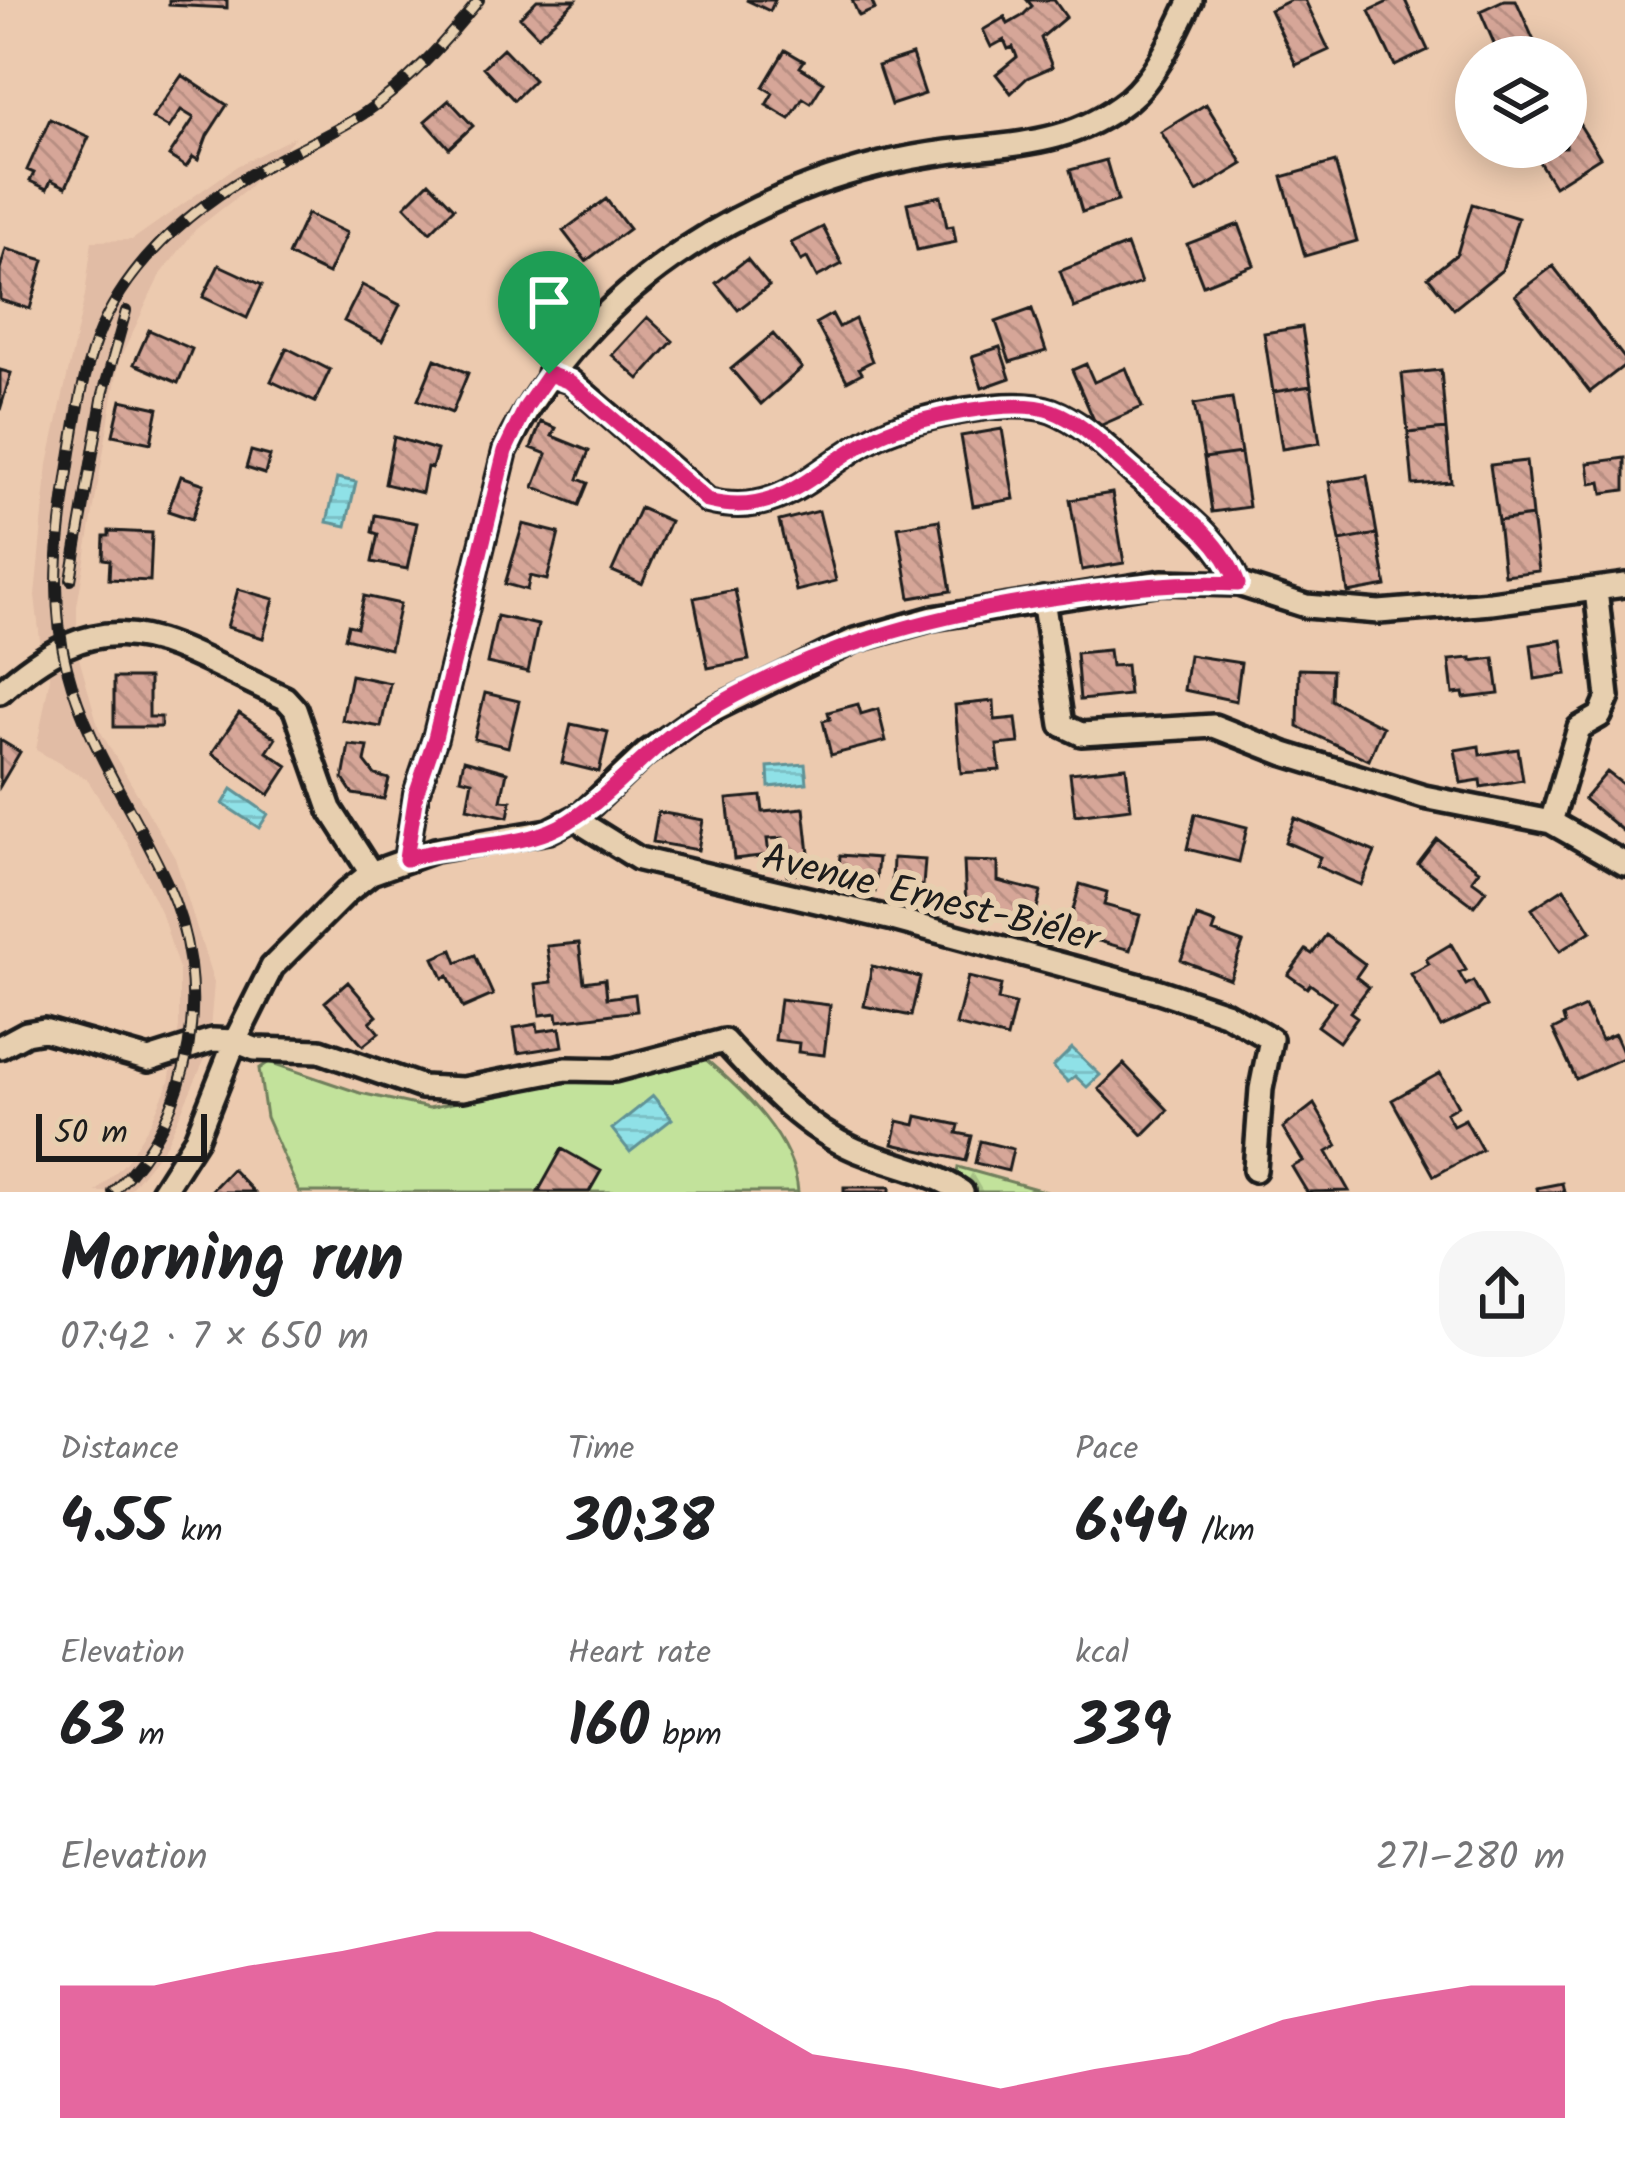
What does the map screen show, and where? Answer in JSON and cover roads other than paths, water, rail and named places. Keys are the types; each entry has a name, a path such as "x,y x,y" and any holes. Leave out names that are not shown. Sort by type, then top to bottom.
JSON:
{"street":[{"path":"406,859 416,794 435,738 505,451 549,374 617,302 666,263 774,200 869,169 947,152 1026,145 1091,124 1132,97 1165,52 1191,0"},
{"path":"549,374 570,382 708,501 728,506 772,502 883,434 990,406 1050,410 1079,425 1205,533 1232,567 1238,584"},
{"path":"162,1192 196,1139 272,967 347,892 371,873 435,850 549,831 582,814 644,754 694,718 856,640 933,619 1043,598 1162,582 1238,584 1306,606 1379,612 1625,585"},
{"path":"1551,822 1580,728 1600,716 1608,697 1596,590"},
{"path":"1043,598 1062,725 1081,734 1214,726 1404,792 1551,822 1625,864"},
{"path":"0,692 68,643 116,632 143,635 286,698 295,709 330,809 371,873"},
{"name":"Avenue Ernest-Biéler","path":"582,814 586,826 639,859 893,919 1225,1013 1271,1039 1261,1089 1255,1170"},
{"path":"0,1047 44,1030 149,1060 212,1040 236,1041 254,1049 320,1051 422,1087 463,1089 566,1069 614,1070 724,1040 770,1090 816,1129 962,1192"}],"water":[{"path":"337,478 356,482 346,526 327,522"},
{"path":"805,764 807,783 769,787 768,767"},
{"path":"232,789 268,814 259,828 223,804"},
{"path":"1072,1048 1100,1075 1087,1087 1075,1076 1068,1082 1053,1067"},
{"path":"653,1096 672,1119 630,1152 612,1129"}],"railway":[{"path":"113,1192 141,1160 163,1124 189,1045 192,1004 181,921 153,854 86,724 61,641 60,533 90,358 128,281 164,240 228,189 380,102 425,62 479,0"},
{"path":"71,580 103,394 126,311"}]}
